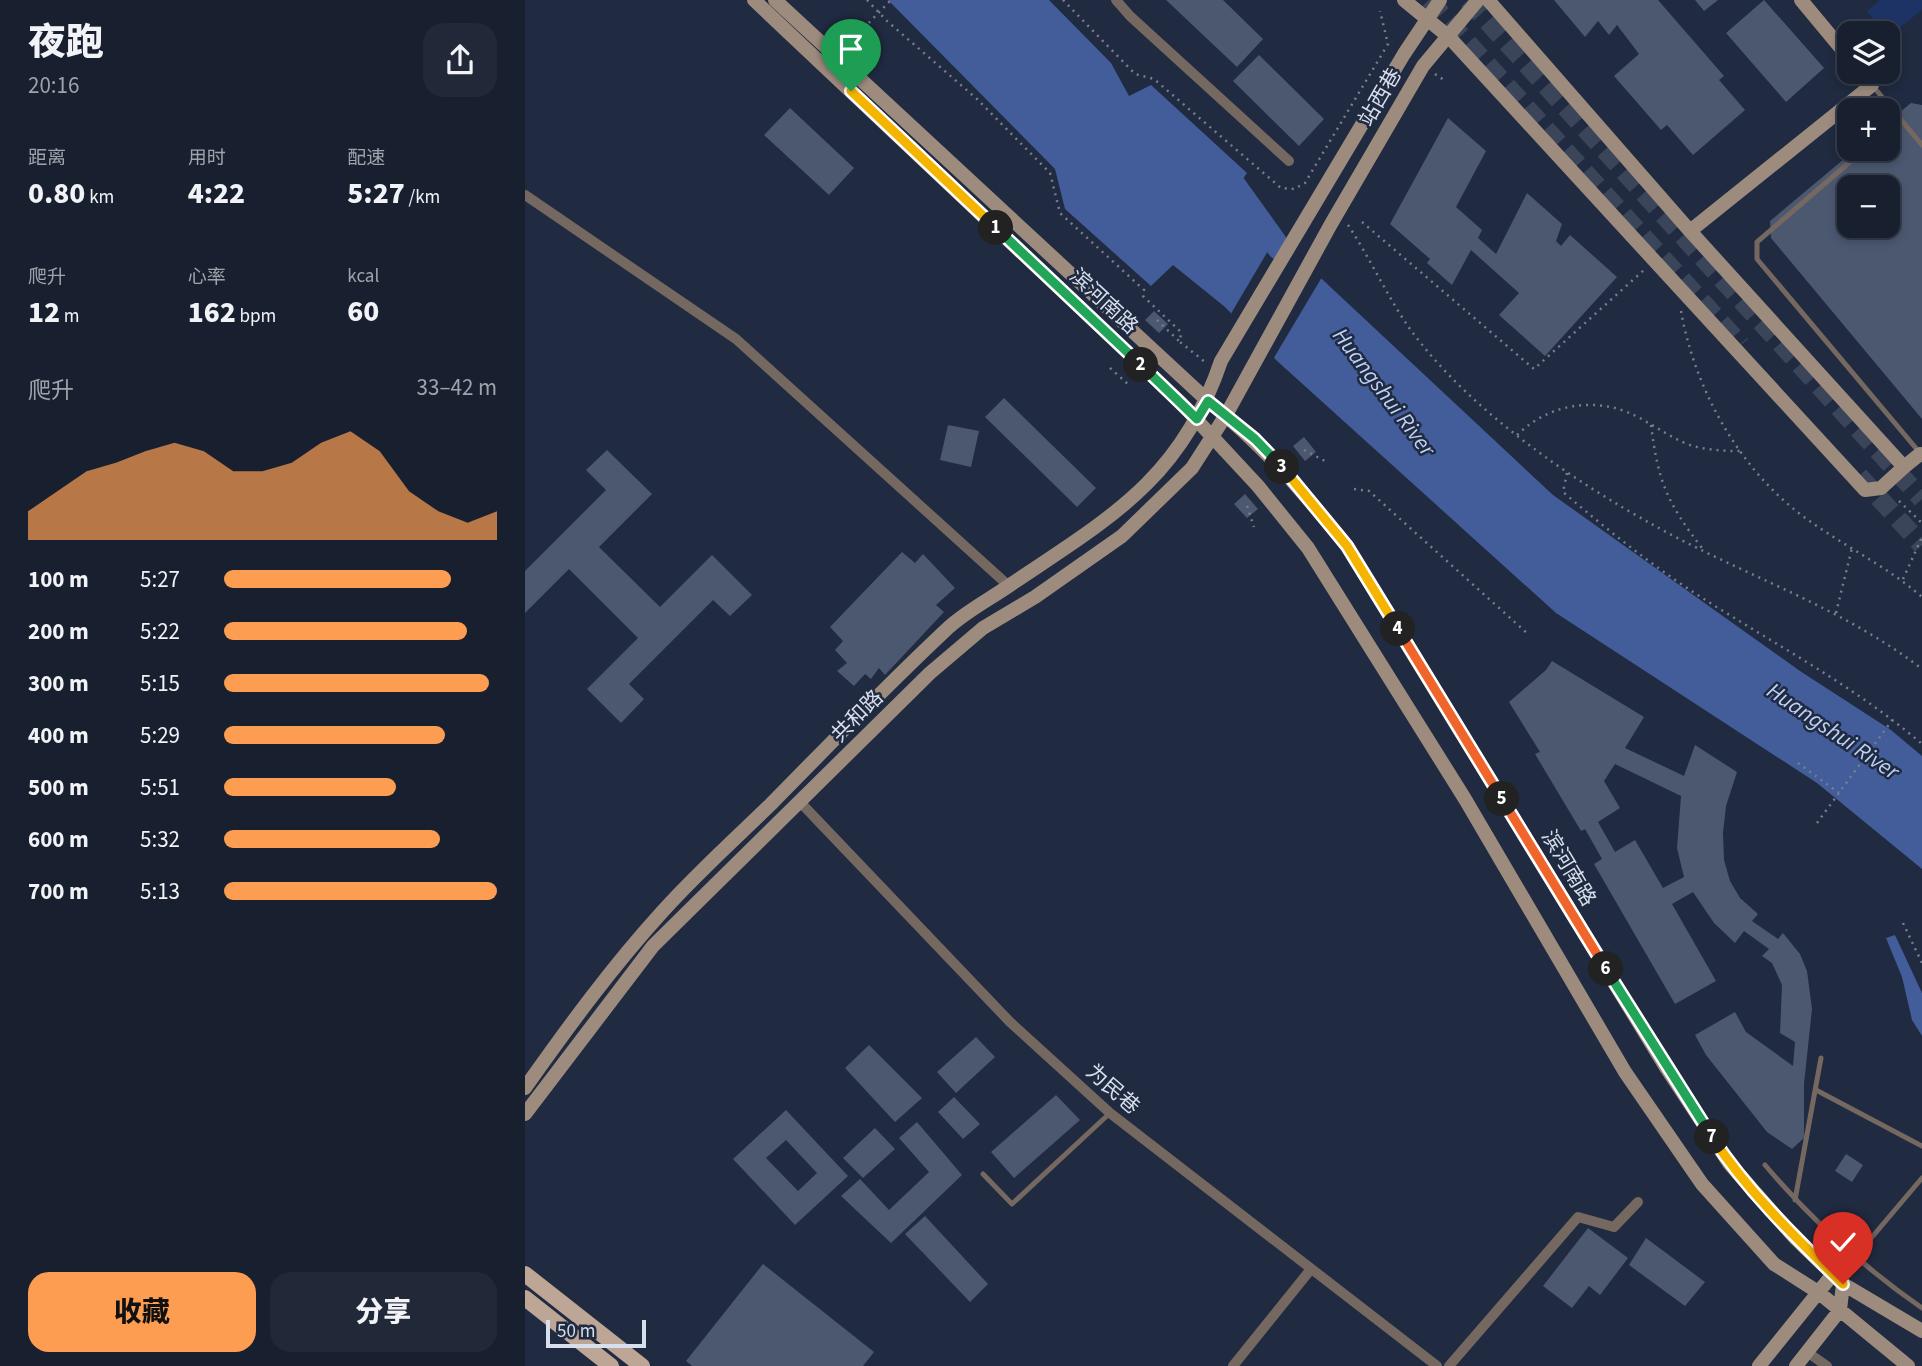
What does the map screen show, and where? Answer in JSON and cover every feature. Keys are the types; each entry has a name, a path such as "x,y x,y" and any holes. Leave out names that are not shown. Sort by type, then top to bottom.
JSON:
{"main road":[{"name":"滨河南路","path":"754,0 1197,419 1308,548 1465,799 1625,1072 1702,1184 1775,1264 1818,1292 1908,1366"},
{"name":"滨河南路","path":"775,0 1208,401 1255,439 1299,486 1347,546 1667,1069 1729,1163 1796,1239 1838,1279 1922,1331"},
{"path":"1404,0 1450,37 1865,490 1881,488 1921,452"},
{"name":"站西巷","path":"1221,361 1404,54 1440,0"},
{"name":"站西巷","path":"1244,381 1423,66 1450,37 1478,0"},
{"path":"1488,0 1690,231 1903,467"},
{"path":"1801,0 1837,43"},
{"path":"1690,231 1872,85"},
{"name":"共和路","path":"525,1088 577,1014 662,911 951,625 1123,507 1161,470 1181,446 1208,401 1221,361"},
{"name":"共和路","path":"525,1114 653,946 930,674 983,628 1035,597 1122,536 1192,468 1244,381"},
{"path":"525,1274 642,1366"},
{"path":"1759,1366 1818,1292 1838,1279 1840,1310 1796,1366"},
{"path":"525,1298 611,1366"}],"street":[{"path":"1116,0 1130,16 1289,161"},
{"path":"525,195 736,339 1009,586"},
{"name":"为民巷","path":"800,802 1010,1022 1110,1113 1437,1366"},
{"path":"1449,1366 1578,1217 1613,1227 1638,1202"},
{"path":"1233,1366 1311,1269"},
{"path":"1807,1352 1826,1366"}],"lane":[{"path":"1872,85 1883,98"},
{"path":"1900,119 1922,145"},
{"path":"1851,161 1758,242 1757,259 1921,452"},
{"path":"1795,1201 1821,1058"},
{"path":"1816,1090 1922,1146"},
{"path":"983,1174 1012,1205 1110,1113"},
{"path":"1765,1165 1795,1201 1856,1256 1922,1308"},
{"path":"1856,1256 1922,1178"}],"path":[{"path":"867,0 887,22 977,99 1050,173 1060,213 1144,290 1143,296 1181,332 1180,342"},
{"path":"834,56 891,0"},
{"path":"1063,0 1135,74 1154,79 1281,188 1294,189 1305,183 1388,44 1380,11"},
{"path":"1362,222 1534,369 1655,261"},
{"path":"1348,225 1410,329 1463,388 1567,474 1658,527 1836,613 1883,639 1922,669"},
{"path":"1680,304 1688,350 1708,395 1755,471 1795,509 1902,580 1922,597"},
{"path":"1157,320 1206,362"},
{"path":"1110,368 1130,386"},
{"path":"1517,435 1534,418 1567,405 1600,405 1624,411 1690,445 1741,451"},
{"path":"1651,425 1657,469 1664,492 1703,549"},
{"path":"1304,450 1325,461"},
{"path":"1567,474 1563,492 1627,547 1692,591 1820,668 1893,719 1922,744"},
{"path":"1354,489 1369,491 1528,634"},
{"path":"1899,501 1922,523"},
{"path":"1247,506 1254,527"},
{"path":"1902,580 1922,537"},
{"path":"1836,613 1852,548"},
{"path":"1817,823 1893,719"},
{"path":"1798,763 1839,793"},
{"path":"1903,923 1922,963"}],"shaded area":[{"path":"1880,0 1922,0 1922,10 1900,27 1900,21 1875,21 1867,11"}],"water":[{"path":"888,0 1049,0 1111,63 1129,96 1151,85 1247,173 1232,195 1553,495 1800,671 1891,730 1922,756 1922,869 1817,783 1556,613 1276,360 1225,307 1173,265 1151,286 1065,209 1055,169"},
{"path":"1895,935 1922,993 1922,1036 1912,1020 1902,977 1886,938"}],"pier":[{"path":"1278,234 1322,277 1272,361 1229,317"}],"building":[{"path":"1166,0 1223,0 1263,39 1237,67"},
{"path":"1554,0 1658,0 1724,76 1719,80 1745,110 1693,155 1667,125 1661,130 1614,76 1639,54 1617,25 1609,35 1598,21 1585,37"},
{"path":"1695,0 1718,0 1704,11"},
{"path":"1764,0 1824,68 1786,102 1726,33"},
{"path":"1259,55 1324,119 1299,146 1233,81"},
{"path":"1911,103 1922,105 1922,419 1771,238 1770,221 1842,161 1900,161 1900,112"},
{"path":"790,108 854,168 829,195 764,135"},
{"path":"1448,118 1486,151 1456,207 1482,230 1478,238 1496,254 1527,193 1562,224 1556,241 1561,246 1570,235 1617,277 1545,356 1499,315 1519,293 1471,250 1452,285 1427,263 1430,259 1390,224"},
{"path":"1154,311 1168,324 1159,333 1145,320"},
{"path":"1004,398 1096,488 1077,507 985,417"},
{"path":"948,425 979,431 971,467 940,460"},
{"path":"1304,437 1316,452 1305,461 1293,446"},
{"path":"607,450 652,494 599,547 660,607 712,555 752,595 730,616 713,600 629,684 644,699 621,723 587,689 638,638 569,569 525,613 525,571 606,490 586,470"},
{"path":"1245,494 1258,509 1247,518 1234,504"},
{"path":"902,552 915,563 923,554 955,588 936,605 944,612 885,675 879,668 871,679 865,674 854,686 837,671 847,663 835,650 843,641 830,627"},
{"path":"1552,661 1644,717 1625,748 1684,776 1695,745 1737,772 1726,806 1723,833 1724,860 1730,881 1740,898 1758,914 1752,921 1778,939 1783,933 1800,954 1807,971 1812,1009 1804,1084 1804,1138 1792,1149 1767,1132 1706,1055 1695,1035 1735,1012 1746,1032 1793,1066 1795,1042 1780,1033 1782,985 1772,963 1762,956 1769,949 1744,931 1735,943 1714,923 1693,892 1672,904 1716,981 1675,1004 1594,864 1602,859 1585,829 1581,831 1535,754 1540,752 1509,702 1546,670","holes":["1615,764 1681,796 1677,848 1684,877 1663,888 1635,840 1615,852 1598,822 1620,808 1604,781"]},
{"path":"976,1037 995,1057 956,1093 937,1072"},
{"path":"869,1045 922,1098 895,1122 845,1068"},
{"path":"1056,1095 1080,1120 1014,1178 991,1152"},
{"path":"954,1097 980,1124 963,1139 938,1112"},
{"path":"786,1110 848,1176 795,1225 733,1159","holes":["786,1140 817,1173 798,1191 766,1158"]},
{"path":"917,1122 962,1175 891,1243 841,1196 860,1179 889,1210 929,1172 899,1138"},
{"path":"875,1128 895,1149 863,1178 843,1158"},
{"path":"1846,1154 1863,1165 1852,1182 1835,1171"},
{"path":"925,1216 988,1284 970,1302 905,1234"},
{"path":"1588,1228 1628,1258 1600,1295 1589,1286 1572,1308 1543,1286"},
{"path":"1646,1238 1705,1282 1685,1306 1629,1265"},
{"path":"763,1264 874,1352 863,1366 692,1366 686,1361"}],"waterway":[{"name":"Huangshui River","path":"1213,164 1231,181 1279,248"}],"tunnel":[{"path":"1429,0 1741,345"},
{"path":"1468,0 1922,499"},
{"path":"1859,476 1922,545"}],"route":[{"path":"851,91 1197,419 1208,401 1255,439 1299,486 1347,546 1667,1069 1729,1163 1796,1239 1843,1284"}]}
